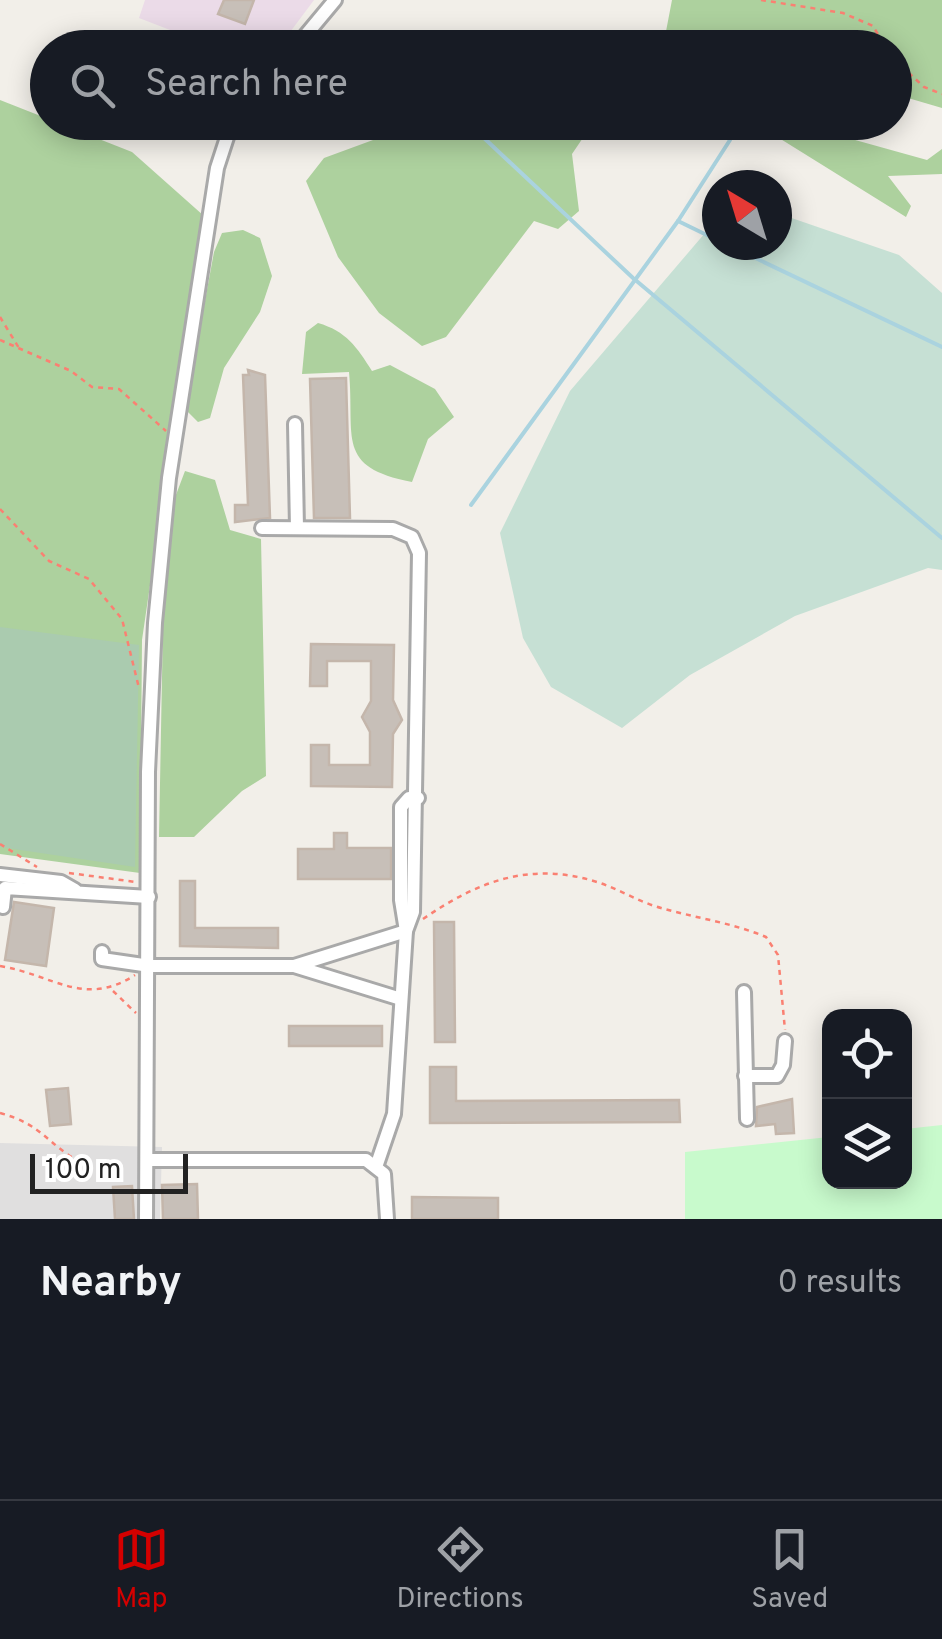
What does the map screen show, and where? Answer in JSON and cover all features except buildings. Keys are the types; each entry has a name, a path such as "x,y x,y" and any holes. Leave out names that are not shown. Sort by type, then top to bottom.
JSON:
{"street":[{"path":"310,30 335,0"},
{"path":"146,1219 155,622 175,442 218,168 227,140"},
{"path":"295,424 297,528"},
{"path":"262,528 393,529 412,536 419,553 418,798 409,798 402,807 401,900 406,931 394,1114 376,1167"},
{"path":"0,875 61,882 80,892"},
{"path":"2,907 6,888 149,890"},
{"path":"294,966 406,931"},
{"path":"102,952 102,960 150,966 294,966 401,999"},
{"path":"744,992 747,1118"},
{"path":"745,1076 777,1076 784,1065 786,1041"},
{"path":"147,1160 366,1160 384,1174 387,1219"}],"path":[{"path":"762,0 843,13 875,30"},
{"path":"912,76 924,87 942,94"},
{"path":"0,317 20,349"},
{"path":"0,340 71,371 92,386 118,388 152,414 175,442"},
{"path":"0,509 49,562 89,580 122,619 140,690 152,700"},
{"path":"0,844 34,866 52,870"},
{"path":"406,931 459,894 495,879 547,871 598,882 658,908 766,937 778,955 786,1041"},
{"path":"70,873 149,890"},
{"path":"0,966 74,988 112,990 128,1001 149,1032"},
{"path":"112,990 150,966"},
{"path":"0,1113 40,1128 58,1150 82,1164"}],"shaded area":[{"path":"145,0 314,0 292,30 170,30 139,18"},
{"path":"0,1143 162,1147 160,1219 0,1219"}],"green space":[{"path":"672,0 942,0 942,108 912,99 912,30 666,30"},
{"path":"0,100 30,112 30,140 102,140 132,152 204,216 142,640 140,873 0,854"},
{"path":"373,140 581,140 572,154 579,211 558,229 534,221 446,337 422,346 379,313 338,257 306,181 324,158"},
{"path":"782,140 855,140 927,160 942,149 942,174 888,176 911,206 906,217"},
{"path":"792,218 899,255 942,293 942,570 928,568 795,616 690,675 622,728 551,687 523,638 500,533 570,391 702,237 702,260 792,260"},
{"path":"243,230 260,238 272,276 260,312 224,368 210,418 198,422 185,409 214,252 222,233"},
{"path":"318,323 350,341 372,371 390,365 435,389 454,417 428,439 412,482 387,476 360,458 351,432 349,372 302,374 306,332"},
{"path":"185,471 215,480 230,530 261,539 266,776 242,791 194,837 159,837 164,571 171,508"},
{"path":"0,627 139,645 135,867 0,847"},
{"path":"942,1125 942,1219 685,1219 685,1152 822,1138 822,1189 912,1189 912,1128"}],"waterway":[{"path":"486,140 633,278 942,538"},
{"path":"471,505 678,221 730,140"},
{"path":"678,221 702,233"},
{"path":"759,260 942,347"}]}
